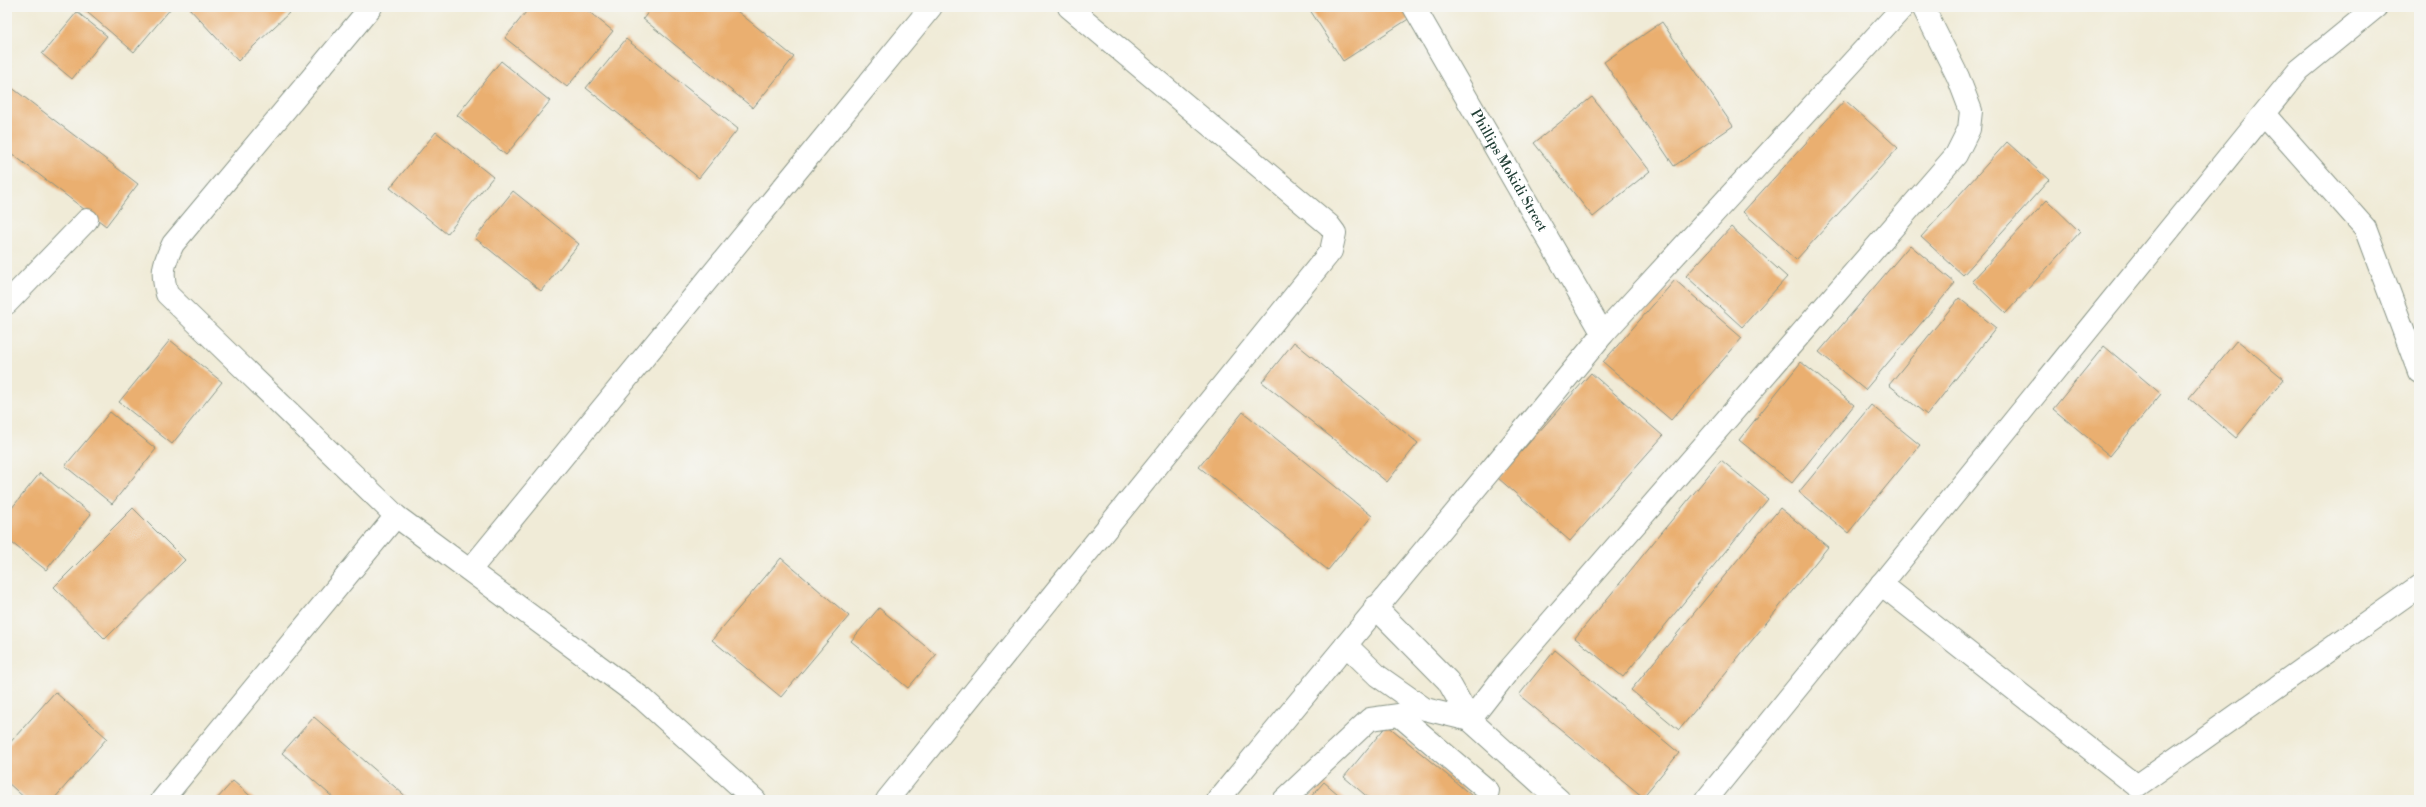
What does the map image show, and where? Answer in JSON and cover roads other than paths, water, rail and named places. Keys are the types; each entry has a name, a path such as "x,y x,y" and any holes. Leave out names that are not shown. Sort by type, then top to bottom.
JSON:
{"street":[{"path":"371,7 173,244 164,264 162,277 167,294 396,516 643,699 755,800"},
{"path":"470,570 931,7"},
{"path":"888,800 1330,251 1334,242 1336,233 1329,225 1069,7"},
{"name":"Phillips Mokidi Street","path":"1414,7 1603,334"},
{"path":"1218,800 1346,645 1375,607 1603,334 1903,7"},
{"path":"1470,720 1509,670 1956,154 1969,129 1971,111 1958,77 1923,7"},
{"path":"1706,800 2299,70 2376,7"},
{"path":"2264,114 2365,228 2419,372"},
{"path":"7,303 88,220"},
{"path":"162,800 396,516"},
{"path":"1881,584 2137,786 2419,586"},
{"path":"1375,607 1448,681 1470,720 1559,800"},
{"path":"1346,645 1378,676 1425,709 1470,720"},
{"path":"1284,800 1370,719 1399,715 1488,791"}]}
